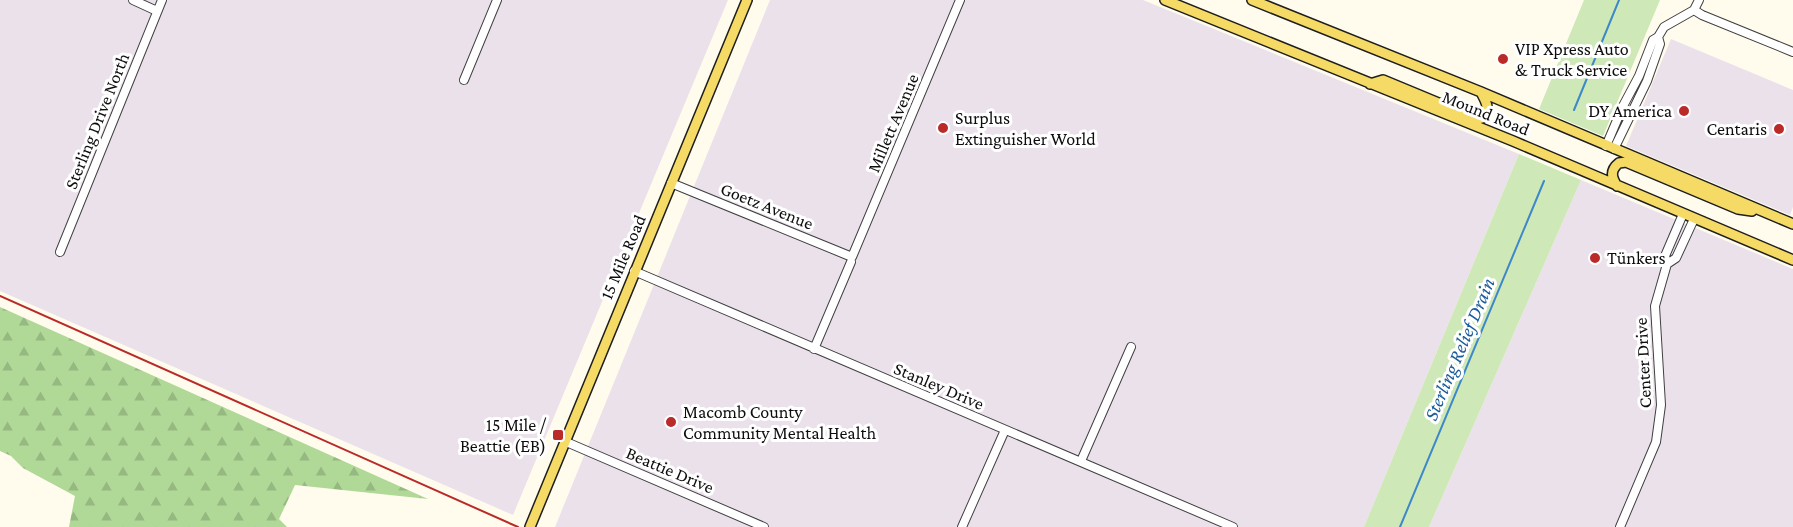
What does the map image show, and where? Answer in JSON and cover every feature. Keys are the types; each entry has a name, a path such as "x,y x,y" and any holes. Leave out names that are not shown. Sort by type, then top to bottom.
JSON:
{"main road":[{"name":"15 Mile Road","path":"530,527 747,0"},
{"name":"Mound Road","path":"1165,0 1793,260"},
{"name":"Mound Road","path":"1252,0 1481,92 1793,224"},
{"path":"1370,84 1383,81 1477,119 1482,118 1488,111 1481,92"},
{"path":"1617,186 1612,176 1613,170 1619,163 1626,162 1738,209 1766,213"}],"street":[{"path":"133,0 157,11"},
{"name":"Sterling Drive North","path":"60,252 162,0"},
{"path":"464,80 497,0"},
{"name":"Millett Avenue","path":"814,349 960,0"},
{"path":"1610,147 1647,81 1660,44 1658,37 1664,27 1694,10 1699,0"},
{"path":"1694,10 1793,52"},
{"name":"Goetz Avenue","path":"671,183 851,259"},
{"name":"Center Drive","path":"1620,527 1656,442 1661,405 1655,306 1667,264 1665,256 1683,214"},
{"name":"Center Drive","path":"1667,264 1676,258 1694,219"},
{"name":"Stanley Drive","path":"634,272 1233,527"},
{"path":"1081,461 1131,348"},
{"path":"962,527 1005,430"},
{"name":"Beattie Drive","path":"564,441 764,527"}],"shaded area":[{"path":"0,0 728,0 513,515 0,291"},
{"path":"770,0 1143,0 1519,154 1364,527 555,527"},
{"path":"1671,39 1793,90 1793,207 1790,215 1626,146"},
{"path":"1581,180 1793,269 1793,527 1429,527"}],"green space":[{"path":"1584,0 1660,0 1603,136 1539,109"},
{"name":"Sterling Relief Drain","path":"1519,154 1581,180 1429,527 1364,527"},
{"path":"0,307 428,499 295,485 279,519 287,527 69,527 75,496 23,468 11,456 0,451"}],"waterway":[{"name":"Sterling Relief Drain","path":"1574,110 1619,0"},
{"name":"Sterling Relief Drain","path":"1400,527 1544,181"}],"railway":[{"path":"0,296 518,527"}],"place":[{"name":"VIP Xpress Auto & Truck Service","path":"1503,59"},
{"name":"DY America","path":"1684,111"},
{"name":"Surplus Extinguisher World","path":"943,128"},
{"name":"Centaris","path":"1779,129"},
{"name":"Tünkers","path":"1595,258"},
{"name":"Macomb County Community Mental Health","path":"671,422"},
{"name":"15 Mile / Beattie (EB)","path":"558,435"}]}
